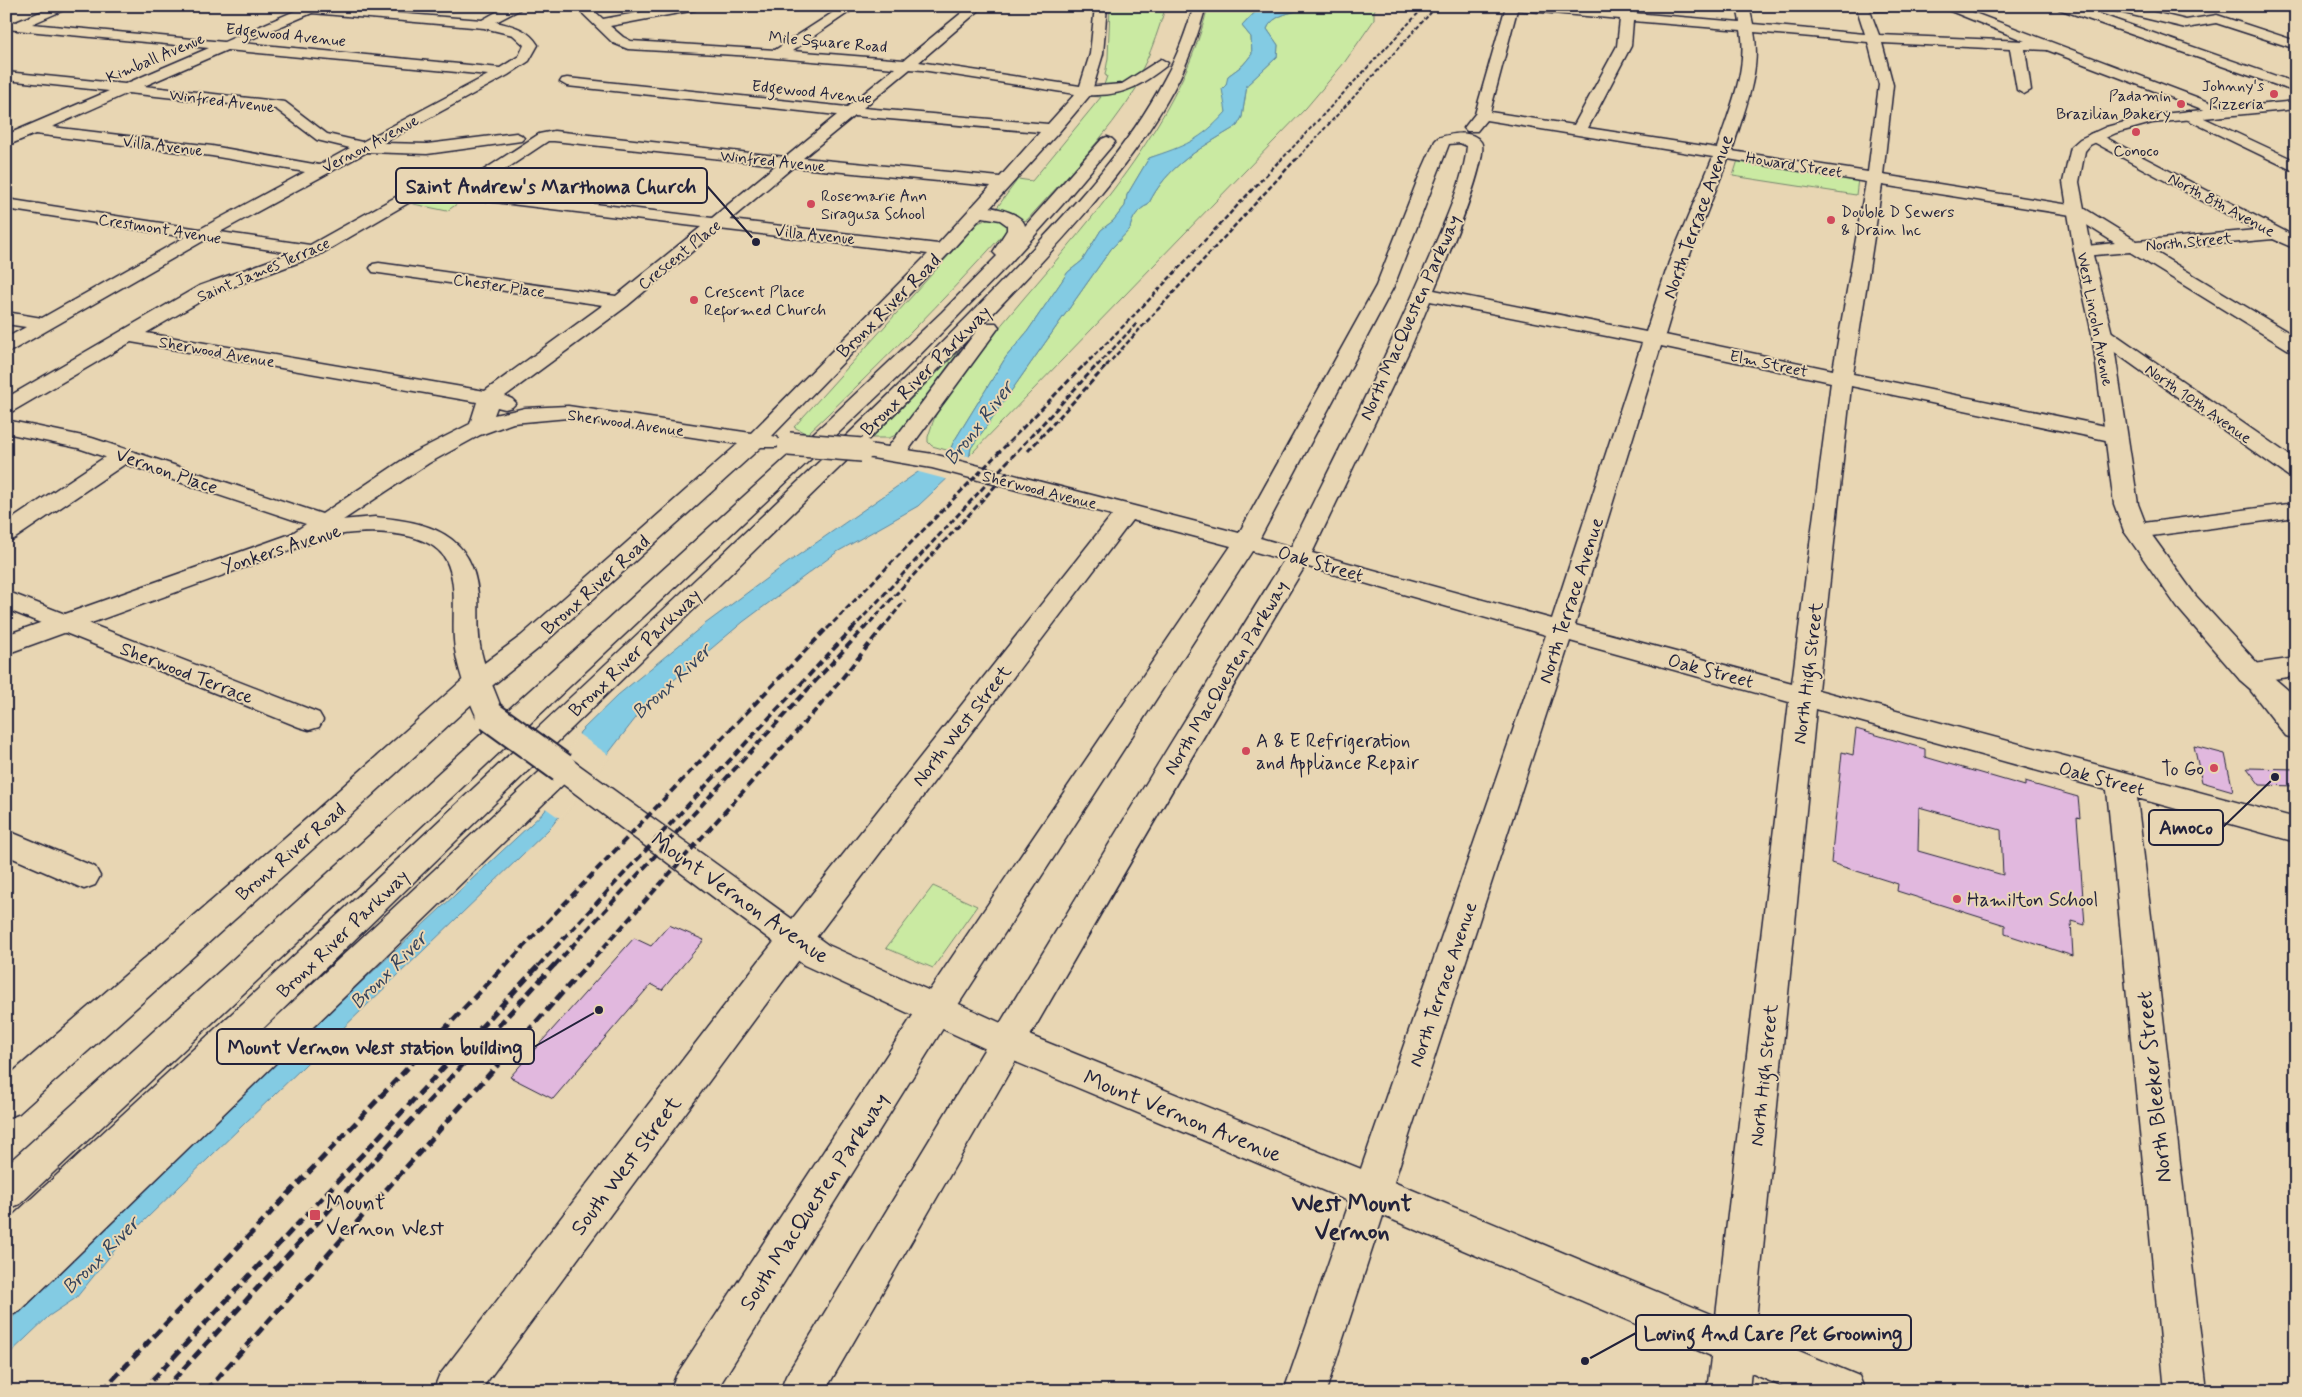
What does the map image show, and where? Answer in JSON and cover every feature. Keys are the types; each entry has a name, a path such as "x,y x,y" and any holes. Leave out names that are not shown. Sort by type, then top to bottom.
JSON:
{"main road":[{"path":"10,26 67,6"},
{"path":"484,24 515,7 513,6"},
{"name":"Mile Square Road","path":"581,6 599,24 628,45 778,54 908,65 1086,91 1126,89 1137,83 1164,56"},
{"path":"599,24 695,6"},
{"path":"778,54 852,6"},
{"name":"Crescent Place","path":"489,398 620,302 978,6"},
{"name":"Bronx River Road","path":"6,1100 323,822 478,682 530,642 756,440 942,250 976,211 1054,129 1086,91 1094,72 1101,6"},
{"name":"Bronx River Parkway","path":"6,1249 566,718 921,375 1020,273 1093,190 1156,106 1181,63 1200,6"},
{"path":"1513,6 1627,11 1747,26 1873,38 2045,46"},
{"name":"North MacQuesten Parkway","path":"935,1011 1246,542 1385,286 1438,149 1443,141 1462,137 1479,121 1482,115 1513,6"},
{"name":"North Terrace Avenue","path":"1305,1391 1561,630 1678,262 1723,153 1743,92 1750,45 1743,6"},
{"path":"1862,7 1891,6"},
{"path":"1944,6 2220,111"},
{"path":"2063,6 2296,88"},
{"path":"2111,6 2186,24 2216,19 2296,45"},
{"name":"North High Street","path":"1728,1391 1804,695 1842,378 1875,177 1886,85 1862,7"},
{"name":"Vernon Avenue","path":"6,346 201,235 503,72 524,58 531,46 523,36 509,29 484,24 314,8"},
{"name":"Kimball Avenue","path":"6,141 314,8"},
{"path":"1580,129 1624,46 1627,11"},
{"path":"496,18 531,28"},
{"name":"Edgewood Avenue","path":"10,26 503,72"},
{"path":"2015,46 2018,49 2024,90"},
{"name":"Bronx River Parkway","path":"6,1191 357,869 912,351 989,274 1107,143 1143,95 1164,56"},
{"name":"Winfred Avenue","path":"6,76 280,105 322,137 363,147 427,150 516,138"},
{"name":"Edgewood Avenue","path":"567,82 849,112 1054,129"},
{"name":"West Lincoln Avenue","path":"2296,105 2189,114 2132,123 2095,136 2085,142 2077,150 2071,182 2083,251 2102,334 2126,504 2136,531 2186,601 2250,673 2296,729"},
{"path":"2189,114 2296,167"},
{"name":"Howard Street","path":"1482,115 1580,129 2076,211"},
{"name":"Villa Avenue","path":"6,126 212,151 319,170"},
{"name":"North 8th Avenue","path":"2095,136 2296,244"},
{"name":"Winfred Avenue","path":"475,189 544,137 573,137 791,162 1003,182"},
{"name":"North MacQuesten Parkway","path":"1008,1043 1160,783 1298,557 1400,349 1453,222 1474,157 1475,144 1462,137"},
{"name":"Villa Avenue","path":"475,189 717,223 942,250"},
{"name":"Saint James Terrace","path":"6,407 206,290 313,251 416,192"},
{"name":"Crestmont Avenue","path":"6,204 313,251"},
{"path":"976,211 1009,218 1017,225 989,274"},
{"path":"2076,211 2296,346"},
{"name":"North Street","path":"2083,251 2296,231"},
{"name":"Chester Place","path":"379,268 620,302"},
{"path":"894,454 991,324 1020,273"},
{"name":"Elm Street","path":"1423,294 1654,339 2115,434"},
{"path":"6,318 45,324"},
{"name":"North 10th Avenue","path":"2102,334 2296,472"},
{"name":"Sherwood Avenue","path":"128,336 489,398 508,404 519,416 543,412 568,412 756,440 862,450 924,459 1127,511"},
{"path":"480,427 489,398"},
{"path":"299,539 424,457 480,427 519,416"},
{"name":"Vernon Place","path":"6,426 84,443 325,523"},
{"path":"6,534 123,455"},
{"path":"2136,531 2296,510"},
{"name":"Oak Street","path":"1127,511 2296,830"},
{"name":"North West Street","path":"796,940 1127,511"},
{"name":"Yonkers Avenue","path":"6,645 299,539 346,526 378,524 427,533 454,552 458,561 462,574 468,650 490,716 562,768"},
{"name":"Sherwood Terrace","path":"6,599 64,624 309,720"},
{"path":"2250,673 2296,667"},
{"name":"West Lincoln Avenue","path":"2250,673 2296,713"},
{"path":"6,1298 562,768"},
{"name":"Mount Vernon Avenue","path":"562,768 816,955 1008,1043 1372,1192 1844,1391"},
{"name":"North Bleeker Street","path":"2120,783 2186,1391"},
{"path":"6,842 84,876"},
{"name":"South West Street","path":"454,1391 796,940"},
{"name":"South MacQuesten Parkway","path":"691,1391 935,1011"},
{"path":"801,1391 1008,1043"}],"green space":[{"path":"1110,6 1166,6 1151,50 1133,82 1124,87 1103,88 1107,76 1105,75 1108,58"},
{"path":"1208,6 1261,6 1242,26 1251,37 1252,54 1243,65 1228,76 1226,112 1212,129 1181,148 1149,158 1127,195 1125,206 1113,221 1101,230 1082,261 1068,272 1027,332 1006,357 953,443 950,451 932,446 928,442 928,437 934,419 948,394 990,338 1107,198 1157,125 1178,87 1196,47"},
{"path":"1328,6 1377,6 1374,11 1374,20 1344,63 1306,108 970,455 971,448 1111,249 1130,229 1136,214 1148,205 1156,191 1175,168 1198,150 1237,126 1242,117 1247,85 1277,57 1278,45 1267,29 1271,23 1285,14"},
{"path":"1137,87 1099,140 1027,220 1023,221 1015,215 996,209 1018,179 1032,181 1101,97 1089,96 1091,94 1124,91"},
{"path":"1738,160 1858,179 1856,195 1733,176"},
{"path":"424,195 464,199 447,211 409,203"},
{"path":"990,218 1007,221 1008,229 959,282 807,434 794,427 978,223"},
{"path":"960,350 898,434 889,438 872,438"},
{"path":"933,886 977,906 933,968 886,948"}],"water":[{"name":"Bronx River","path":"1261,6 1289,6 1288,10 1306,6 1328,6 1285,14 1271,23 1267,29 1278,45 1277,57 1247,85 1242,117 1237,126 1198,150 1175,168 1156,191 1148,205 1136,214 1130,229 1111,249 971,448 969,458 918,506 837,552 743,622 649,701 551,827 118,1246 76,1298 49,1316 6,1357 6,1324 248,1088 545,811 580,732 618,695 705,624 790,561 918,472 948,456 953,443 1006,357 1027,332 1068,272 1082,261 1101,230 1113,221 1125,206 1127,195 1149,158 1191,141 1208,130 1226,112 1222,89 1226,85 1228,76 1243,65 1252,54 1251,37 1242,26"}],"pier":[{"path":"948,451 972,457 949,480 915,471 946,454"},
{"path":"577,733 610,756 561,819 544,807"}],"building":[{"name":"Hamilton School","path":"1856,729 1925,749 1925,757 2025,786 2025,782 2078,797 2080,818 2077,817 2085,925 2071,921 2073,956 2005,934 2005,925 1897,891 1898,884 1831,863 1842,752 1853,755","holes":["1919,807 2001,830 2003,875 1918,851"]},
{"name":"To Go","path":"2194,746 2225,754 2233,791 2202,782"},
{"path":"2247,768 2296,769 2296,786 2260,785"},
{"path":"669,925 704,940 662,990 651,984 553,1099 510,1077 634,938 651,946"}],"railway":[{"path":"1280,161 1425,6"},
{"path":"1295,161 1437,6"},
{"path":"1084,366 1147,302 1281,159"},
{"path":"1106,366 1296,159"},
{"path":"1097,366 1137,323"},
{"path":"827,629 1085,364"},
{"path":"852,629 1098,364"},
{"path":"1028,451 1108,364"},
{"path":"864,629 1009,471"},
{"path":"882,629 905,600"},
{"path":"505,966 828,627"},
{"path":"538,966 854,627"},
{"path":"554,966 865,627"},
{"path":"587,966 823,702 883,627"},
{"path":"102,1391 506,964"},
{"path":"142,1391 540,964"},
{"path":"163,1391 555,964"},
{"path":"206,1391 588,964"}],"place":[{"name":"Johnny's Pizzeria","path":"2274,94"},
{"name":"Padamin Brazilian Bakery","path":"2181,104"},
{"name":"Conoco","path":"2136,132"},
{"name":"Rosemarie Ann Siragusa School","path":"811,204"},
{"name":"Double D Sewers & Drain Inc","path":"1831,220"},
{"name":"Saint Andrew's Marthoma Church","path":"756,242"},
{"name":"Crescent Place Reformed Church","path":"694,300"},
{"name":"A & E Refrigeration and Appliance Repair","path":"1246,751"},
{"name":"To Go","path":"2214,768"},
{"name":"Amoco","path":"2275,777"},
{"name":"Hamilton School","path":"1957,899"},
{"name":"Mount Vernon West station building","path":"599,1010"},
{"name":"Mount Vernon West","path":"315,1215"},
{"name":"Loving And Care Pet Grooming","path":"1585,1361"}],"district":[{"name":"West Mount Vernon","path":"1352,1217"}]}
